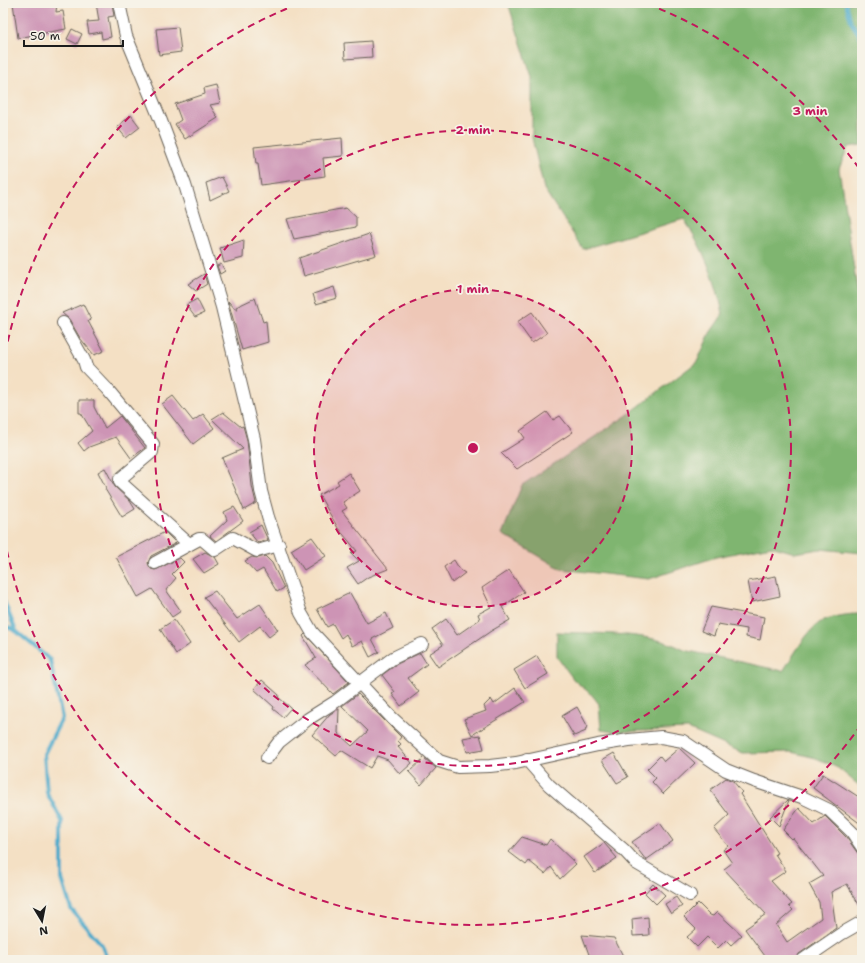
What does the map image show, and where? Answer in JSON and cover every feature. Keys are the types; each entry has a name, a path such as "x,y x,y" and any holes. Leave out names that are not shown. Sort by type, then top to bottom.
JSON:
{"street":[{"path":"118,3 126,36 162,121 180,171 222,307 254,439 261,491 268,517 279,545 290,586 301,613 312,632 392,718 440,761 458,767 490,766 629,740 661,737 683,741 726,770 802,797 829,810 852,832 862,847"},
{"path":"63,324 84,360 86,367 107,389 152,444 152,452 120,479 120,482 188,544"},
{"path":"155,563 196,539 202,539 216,550 234,538 257,552 279,545"},
{"path":"267,758 279,742 293,730 335,702 393,658 422,644"},
{"path":"527,760 549,785 624,850 636,863 690,895"},
{"path":"803,960 841,934 862,922"}],"green space":[{"path":"508,3 862,3 862,145 848,147 839,169 862,322 862,553 820,549 795,553 771,546 716,557 649,579 561,569 502,534 522,485 626,416 697,362 710,333 723,314 713,277 697,241 684,219 583,249 544,189 532,138 532,77"},
{"path":"862,613 862,788 838,768 816,758 791,752 743,753 688,729 614,732 601,730 599,704 592,695 574,680 557,657 557,632 640,636 656,639 684,650 783,671 804,639 823,620"}],"building":[{"path":"13,3 57,3 56,12 63,11 66,29 18,38"},
{"path":"96,3 112,3 114,16 108,17 111,37 102,39 101,32 89,34 87,22 99,21"},
{"path":"178,27 181,52 159,55 156,29"},
{"path":"72,29 82,34 77,44 67,39"},
{"path":"371,41 372,57 345,59 344,43"},
{"path":"216,85 220,103 210,105 218,118 185,139 175,124 181,120 175,104 205,94 204,88"},
{"path":"131,115 140,127 126,138 117,127"},
{"path":"342,138 343,156 323,158 325,176 261,185 254,147"},
{"path":"222,177 229,191 210,200 206,183"},
{"path":"346,208 356,217 356,227 294,239 287,219"},
{"path":"369,234 376,255 304,276 299,258"},
{"path":"244,240 243,258 224,263 220,248"},
{"path":"221,264 225,271 220,274 217,266"},
{"path":"204,274 207,284 196,291 188,284"},
{"path":"334,287 337,298 316,304 313,294"},
{"path":"255,298 263,322 266,321 268,342 242,350 228,301 237,311 236,307"},
{"path":"197,299 204,313 195,317 186,305"},
{"path":"83,304 91,320 88,321 104,351 94,355 80,338 69,319 62,313"},
{"path":"532,312 547,333 532,343 517,322"},
{"path":"173,396 193,421 203,414 214,428 193,444 162,404"},
{"path":"79,400 94,400 94,407 105,428 120,416 145,448 131,458 116,437 89,447 84,451 78,443 92,431 81,413 79,413"},
{"path":"223,412 241,427 243,426 247,440 252,486 256,503 244,510 222,458 243,449 212,419"},
{"path":"547,412 553,420 560,416 573,432 517,469 501,453 525,438 520,431"},
{"path":"105,468 115,487 130,501 135,509 122,517 105,489 106,488 98,472"},
{"path":"349,473 360,491 343,502 347,508 342,511 388,569 368,577 358,584 347,568 359,561 351,553 357,551 338,528 319,495 339,484 337,481"},
{"path":"234,507 243,521 216,541 210,536 227,520 224,512"},
{"path":"261,525 268,540 258,543 249,532"},
{"path":"165,532 176,543 151,556 148,563 151,569 155,570 180,558 184,562 172,574 176,578 166,590 181,611 172,617 152,589 138,597 116,557"},
{"path":"312,537 326,556 304,570 291,550"},
{"path":"205,552 215,557 219,564 204,573 193,559"},
{"path":"265,556 272,563 284,588 277,592 263,569 256,573 245,561 252,557 258,558"},
{"path":"454,560 460,570 465,573 452,583 444,567"},
{"path":"509,570 524,592 502,607 510,620 438,667 429,654 443,645 432,629 446,619 457,635 480,619 478,614 491,607 482,588"},
{"path":"776,576 780,596 752,602 748,581"},
{"path":"215,591 237,619 260,604 278,630 269,637 260,626 239,642 204,597"},
{"path":"350,593 367,623 386,613 393,628 372,639 379,652 370,657 362,641 352,646 346,634 341,638 333,624 327,627 317,609"},
{"path":"711,607 764,617 760,640 746,637 747,629 718,624 714,636 701,631"},
{"path":"174,620 190,644 176,654 160,629"},
{"path":"305,634 349,682 333,694 305,665 316,658 303,636"},
{"path":"420,653 427,664 408,678 419,692 401,706 392,694 395,692 382,675 397,664"},
{"path":"537,656 548,674 525,688 514,670"},
{"path":"262,680 291,708 283,717 254,689"},
{"path":"515,688 525,702 472,735 464,719 486,711 484,706 491,699 494,704"},
{"path":"358,694 401,737 398,741 401,744 398,747 412,763 400,774 388,760 377,756 370,768 341,750 336,756 312,735 330,714 339,709 338,733 352,746 368,731 342,706"},
{"path":"577,707 588,727 585,729 586,731 574,736 562,716"},
{"path":"480,735 484,749 467,752 463,738"},
{"path":"679,748 695,763 663,794 652,782 656,778 647,769 660,756 664,761"},
{"path":"614,753 628,777 617,783 602,760"},
{"path":"424,758 436,768 421,785 409,772"},
{"path":"823,774 862,799 862,825 813,788"},
{"path":"726,778 733,781 742,792 740,794 777,853 775,854 786,871 771,881 792,904 789,906 793,910 776,925 787,942 821,918 819,902 809,884 823,876 793,838 792,839 783,830 799,808 814,824 825,816 846,837 862,859 862,910 847,884 831,892 836,928 799,954 796,960 768,960 745,929 766,914 724,869 732,863 723,850 728,846 714,829 729,815 710,790"},
{"path":"789,800 779,826 770,817"},
{"path":"660,823 673,841 646,860 632,842"},
{"path":"522,837 546,845 550,839 576,864 560,879 551,867 545,874 529,861 526,865 509,852"},
{"path":"604,843 617,858 595,873 584,857"},
{"path":"653,884 665,895 656,904 645,893"},
{"path":"676,897 682,906 671,914 665,904"},
{"path":"698,903 710,915 713,916 717,912 742,935 731,945 726,940 718,948 707,937 697,947 687,937 696,929 684,917"},
{"path":"648,917 649,935 633,936 632,919"},
{"path":"582,935 614,938 625,960 591,960"}],"waterway":[{"path":"846,3 851,22 862,39"},
{"path":"3,599 16,631"},
{"path":"3,625 16,631 50,660 62,718 44,754 47,793 62,821 62,879 71,909 102,945 107,960"}]}
